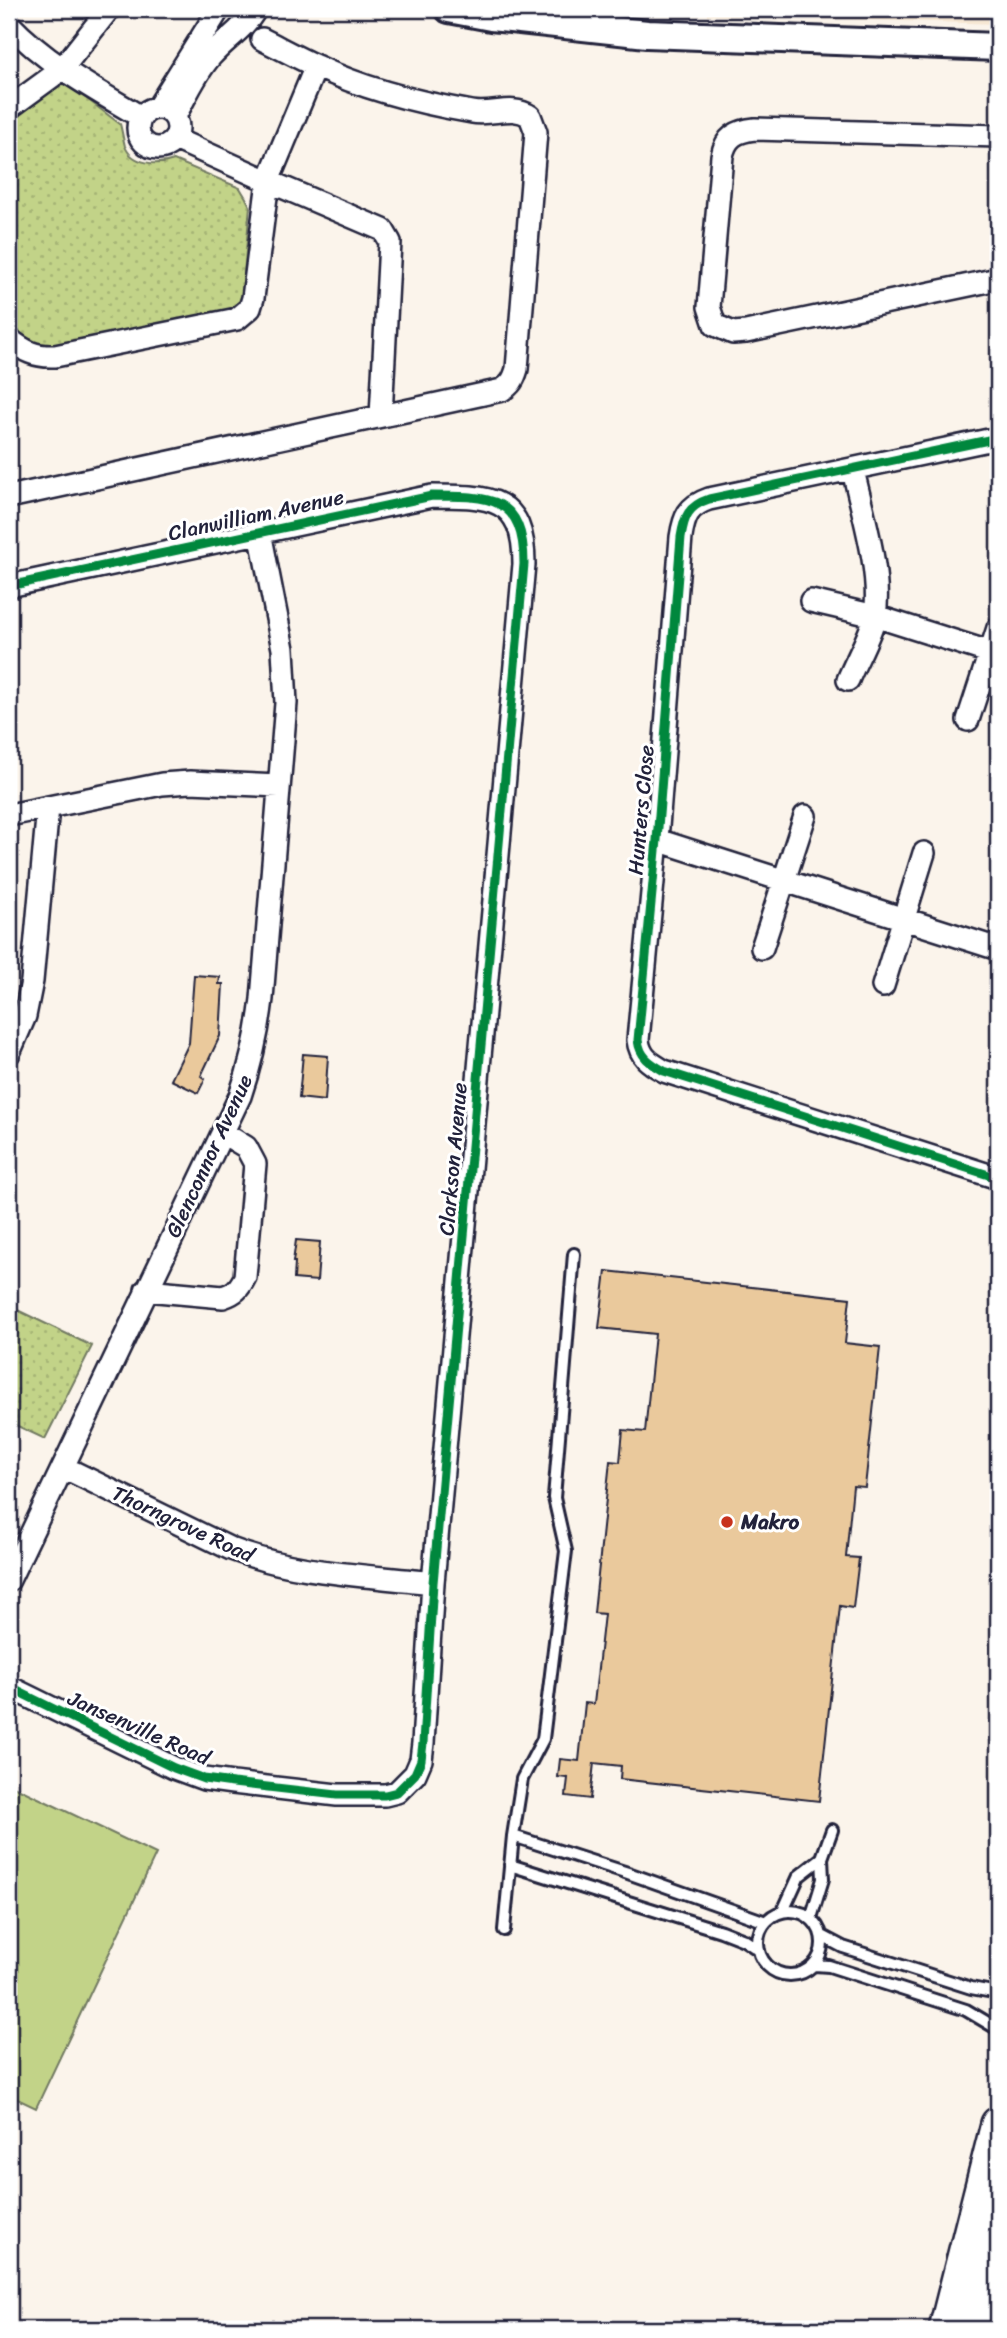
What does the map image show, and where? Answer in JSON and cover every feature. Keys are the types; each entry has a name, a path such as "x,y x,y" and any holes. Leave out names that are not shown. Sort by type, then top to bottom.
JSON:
{"main road":[{"path":"946,2329 998,2124"},
{"path":"978,2329 998,2251"}],"street":[{"path":"9,108 61,70 109,9"},
{"path":"9,24 61,70 158,113 178,130 175,139 162,148 149,146 139,136 138,130 158,113 218,48 243,28 256,9"},
{"path":"449,9 491,17 647,34 998,47"},
{"path":"158,113 217,10 243,28"},
{"path":"9,497 502,390 510,386 514,379 517,369 536,132 530,116 515,110 475,113 363,84 316,66 262,39"},
{"path":"9,339 40,357 55,356 237,319 250,308 268,181 316,66"},
{"path":"998,135 755,129 736,133 724,144 722,156 709,307 715,325 733,333 746,332 998,279"},
{"path":"175,139 376,225 386,234 390,242 390,254 381,416"},
{"name":"Hunters Close","path":"998,438 709,499 689,510 684,519 681,537 638,1040 639,1051 664,1071 998,1178"},
{"path":"848,680 875,615 876,583 853,470"},
{"name":"Clanwilliam Avenue","path":"9,586 432,496 479,499 510,511"},
{"name":"Clarkson Avenue","path":"385,1795 406,1786 421,1760 433,1583 524,564 524,543 519,523 510,511"},
{"name":"Glenconnor Avenue","path":"9,1580 223,1133 251,1065 258,1034 286,704 284,649 260,532"},
{"path":"811,601 875,615 994,653"},
{"path":"968,720 994,653 998,628"},
{"path":"9,815 180,783 279,786"},
{"path":"9,1053 25,1016 32,981 48,807"},
{"path":"762,948 805,816"},
{"path":"657,840 998,949"},
{"path":"883,986 924,853"},
{"path":"146,1290 223,1297 234,1293 245,1277 255,1164 246,1147 223,1133"},
{"name":"Thorngrove Road","path":"63,1467 253,1558 280,1565 433,1583"},
{"name":"Jansenville Road","path":"9,1687 174,1768 204,1779 337,1794 385,1795"}],"lane":[{"path":"504,1930 513,1836 522,1779 543,1739 566,1551 554,1498 575,1254"},
{"path":"811,1918 823,1879 822,1858 832,1830"},
{"path":"513,1836 766,1922"},
{"path":"822,1858 799,1876 783,1911 766,1922 758,1940 759,1950 768,1967 786,1976 797,1975 815,1965 829,1966 967,2010 998,2029"},
{"path":"510,1865 721,1931 744,1940 759,1950"},
{"path":"783,1911 803,1913 818,1926 823,1946 815,1965"},
{"path":"822,1936 843,1947 971,1988 998,1993"}],"shaded area":[{"path":"707,9 998,9 998,24 707,15"}],"green space":[{"path":"66,83 120,124 125,146 133,157 153,163 174,160 240,188 250,206 242,297 229,311 58,347 32,341 9,329 9,120 59,85"},
{"path":"9,1306 92,1346 45,1439 9,1422"},
{"path":"9,1784 156,1854 36,2108 9,2095"}],"building":[{"path":"194,975 220,977 219,984 223,984 220,1036 201,1076 205,1079 198,1093 171,1080 189,1043"},
{"path":"303,1054 328,1056 325,1101 299,1098"},
{"path":"296,1240 320,1242 317,1281 294,1279"},
{"name":"Makro","path":"606,1271 850,1298 845,1343 880,1347 865,1487 853,1486 846,1557 859,1558 853,1608 840,1606 819,1801 620,1779 621,1766 594,1763 590,1799 566,1796 568,1778 558,1777 560,1759 579,1761 585,1703 594,1704 604,1614 594,1613 610,1461 620,1462 623,1430 645,1432 655,1334 599,1328"}],"cycle path":[{"path":"998,438 709,499 696,505 688,513 681,537 638,1040 646,1059 664,1071 998,1178"},
{"path":"9,586 432,496 471,497 500,504 518,525 524,564 433,1583 423,1743 421,1760 415,1774 397,1792 385,1795 337,1795 204,1779 174,1768 9,1687"}],"place":[{"name":"Makro","path":"727,1522"}]}
